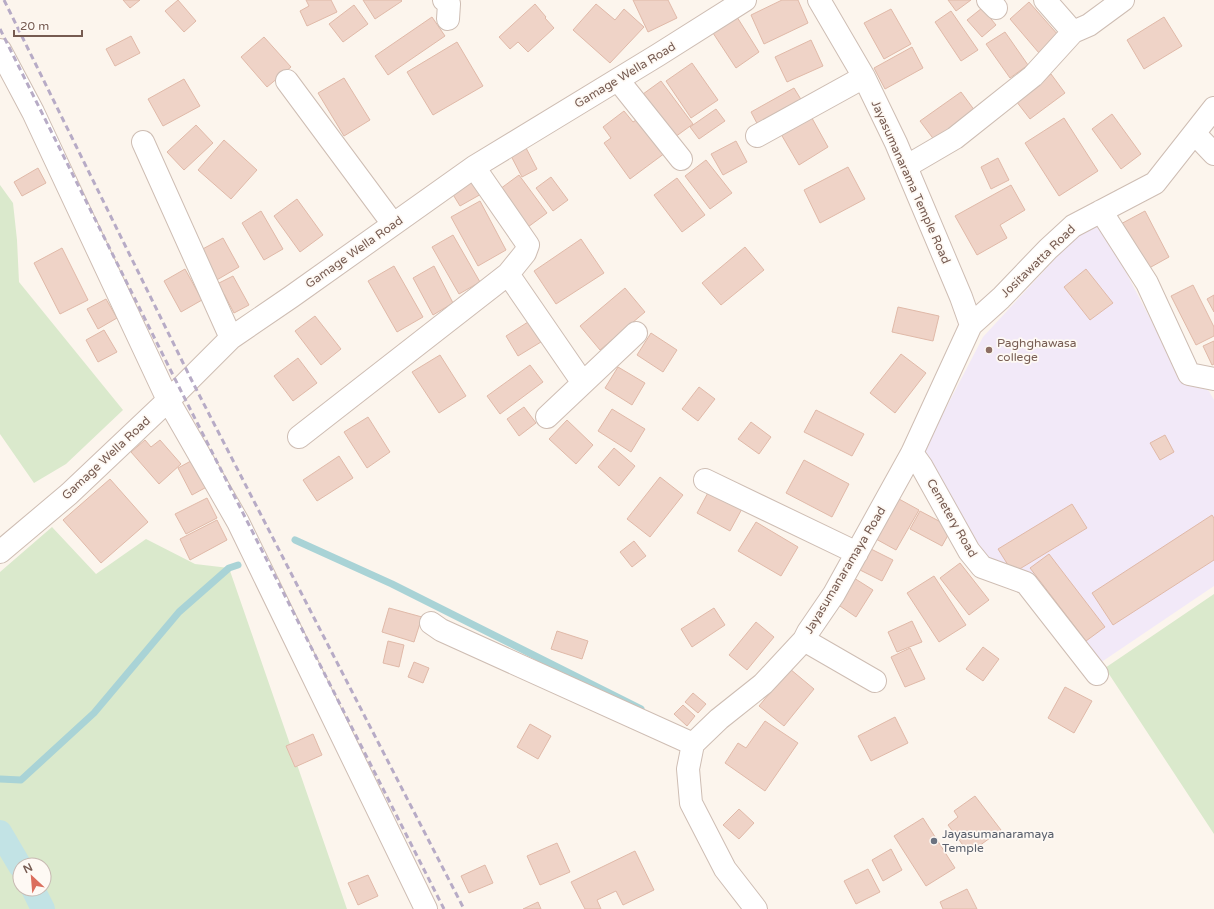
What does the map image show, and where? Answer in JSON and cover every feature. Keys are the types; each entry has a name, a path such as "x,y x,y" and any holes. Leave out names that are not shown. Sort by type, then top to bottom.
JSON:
{"street":[{"name":"Gamage Wella Road","path":"0,552 69,494 231,338 474,167 618,80 745,0"},
{"name":"Jayasumanarama Temple Road","path":"819,0 864,77 907,166 971,325"},
{"path":"1045,0 1073,32"},
{"path":"907,166 955,138 1033,76 1073,32 1089,25 1123,0"},
{"path":"0,50 33,112 168,400 238,522 426,909"},
{"path":"757,136 864,77"},
{"path":"618,80 681,159"},
{"path":"287,81 393,224"},
{"name":"Jositawatta Road","path":"971,325 1001,298 1048,249 1073,226 1155,183 1214,108"},
{"path":"1195,134 1214,154"},
{"path":"143,142 231,338"},
{"path":"299,437 508,274 525,253 528,245 474,167"},
{"path":"1101,211 1148,283 1189,374 1214,379"},
{"path":"508,274 583,383"},
{"name":"Jayasumanaramaya Road","path":"693,744 719,720 763,684 804,640 834,594 912,453 971,325"},
{"path":"547,417 636,333"},
{"name":"Cemetery Road","path":"912,453 922,467 969,551 982,567 1026,583 1097,674"},
{"path":"705,480 857,553"},
{"path":"431,623 441,630 693,744 688,769 692,803 725,869 756,909"},
{"path":"804,640 875,682"}],"shaded area":[{"path":"1100,222 1182,380 1209,391 1214,400 1214,586 1100,663 1021,568 991,563 922,454 983,337 1077,235"}],"green space":[{"path":"0,185 13,203 19,282 123,410 66,464 34,483 0,434"},
{"path":"52,527 96,574 146,539 195,564 229,568 347,909 0,909 0,572"},
{"path":"1214,594 1214,834 1105,668"}],"building":[{"path":"123,0 140,0 130,8"},
{"path":"178,0 196,21 184,32 165,11"},
{"path":"306,0 331,0 337,12 307,26 300,11 309,6"},
{"path":"363,0 401,0 402,1 375,19"},
{"path":"633,0 668,0 677,18 648,32"},
{"path":"782,0 798,0 808,23 764,44 751,15"},
{"path":"948,0 971,0 956,11"},
{"path":"1029,2 1059,36 1039,53 1010,19"},
{"path":"535,4 554,28 528,52 518,42 510,49 499,37"},
{"path":"596,4 615,20 624,9 644,27 610,63 573,30"},
{"path":"354,5 368,24 343,42 329,24"},
{"path":"982,8 996,25 982,37 967,20"},
{"path":"891,9 911,44 884,59 864,23"},
{"path":"951,11 978,50 961,61 935,22"},
{"path":"432,17 445,36 388,75 375,56"},
{"path":"737,17 759,52 736,68 713,33"},
{"path":"1164,17 1182,46 1144,69 1127,40"},
{"path":"1005,32 1028,65 1010,78 986,44"},
{"path":"131,36 140,53 115,66 106,49"},
{"path":"264,37 291,67 267,87 241,57"},
{"path":"811,40 823,66 787,82 775,57"},
{"path":"457,42 483,86 433,115 407,72"},
{"path":"912,47 923,68 885,89 874,68"},
{"path":"692,63 718,100 691,118 666,81"},
{"path":"1051,74 1065,93 1030,119 1016,101"},
{"path":"344,78 370,120 344,136 318,93"},
{"path":"184,79 200,106 163,126 148,99"},
{"path":"661,81 693,124 675,137 643,94"},
{"path":"794,88 805,106 761,131 751,112"},
{"path":"961,92 975,111 935,141 920,121"},
{"path":"716,109 725,121 699,139 690,127"},
{"path":"624,111 633,122 639,118 665,153 630,179 604,143 611,138 603,127"},
{"path":"808,111 828,147 799,165 778,129"},
{"path":"1112,114 1141,154 1121,169 1092,129"},
{"path":"1064,118 1098,171 1059,196 1025,143"},
{"path":"196,125 213,143 184,170 167,152"},
{"path":"224,140 257,170 231,199 198,170"},
{"path":"736,141 747,162 723,175 711,154"},
{"path":"525,146 537,169 522,177 510,154"},
{"path":"998,158 1009,180 991,189 981,167"},
{"path":"706,160 732,193 710,209 685,176"},
{"path":"848,167 865,199 820,223 804,190"},
{"path":"38,168 46,183 22,196 14,182"},
{"path":"472,174 483,193 460,206 449,188"},
{"path":"519,175 547,213 528,227 500,189"},
{"path":"551,177 568,200 553,211 536,188"},
{"path":"677,178 705,215 682,232 654,195"},
{"path":"1011,185 1025,210 1000,225 1007,238 977,255 955,216"},
{"path":"297,199 323,235 300,252 274,216"},
{"path":"480,201 506,250 478,266 451,217"},
{"path":"261,211 283,249 264,260 242,223"},
{"path":"1145,211 1169,257 1142,272 1117,226"},
{"path":"453,235 480,282 459,294 432,247"},
{"path":"223,238 239,267 215,281 199,251"},
{"path":"581,239 604,273 556,304 534,271"},
{"path":"745,247 764,270 721,305 702,283"},
{"path":"62,248 88,300 60,314 34,263"},
{"path":"394,266 423,317 397,332 368,281"},
{"path":"434,266 453,303 433,315 413,278"},
{"path":"185,269 202,300 181,312 164,281"},
{"path":"1086,269 1113,303 1090,320 1064,287"},
{"path":"233,276 249,305 234,313 224,294 219,297 213,286"},
{"path":"1193,285 1214,327 1214,336 1196,345 1171,296"},
{"path":"625,288 645,312 600,350 580,326"},
{"path":"1214,295 1214,312 1207,299"},
{"path":"106,299 117,318 98,329 87,309"},
{"path":"898,307 939,316 933,341 892,332"},
{"path":"315,316 341,349 321,365 295,331"},
{"path":"528,322 541,342 518,356 506,336"},
{"path":"104,330 117,352 98,362 86,340"},
{"path":"651,333 677,350 663,372 637,355"},
{"path":"1214,341 1214,364 1212,365 1203,346"},
{"path":"901,354 926,373 895,413 870,393"},
{"path":"440,355 466,396 439,413 412,372"},
{"path":"298,358 317,383 293,401 274,376"},
{"path":"530,365 543,382 500,414 487,396"},
{"path":"618,367 645,383 632,405 605,388"},
{"path":"699,387 715,399 698,421 682,409"},
{"path":"524,407 536,423 519,436 507,419"},
{"path":"612,409 645,429 631,452 598,431"},
{"path":"816,410 864,434 852,456 804,432"},
{"path":"368,417 390,452 367,468 344,432"},
{"path":"567,420 593,445 576,464 549,439"},
{"path":"751,422 771,437 759,454 738,439"},
{"path":"1165,435 1174,452 1160,460 1150,443"},
{"path":"145,440 151,447 160,440 181,464 159,484 131,452"},
{"path":"614,448 635,466 619,486 598,467"},
{"path":"200,456 214,483 192,495 178,468"},
{"path":"339,456 353,478 317,501 303,480"},
{"path":"804,460 849,484 832,517 786,493"},
{"path":"660,477 683,495 650,537 627,519"},
{"path":"110,479 148,522 101,563 63,520"},
{"path":"710,489 743,507 730,531 697,513"},
{"path":"207,498 217,518 186,534 175,514"},
{"path":"899,499 919,510 896,550 876,539"},
{"path":"1072,504 1087,528 1013,573 998,549"},
{"path":"920,511 952,528 942,546 910,529"},
{"path":"1212,515 1214,518 1214,560 1113,625 1092,593"},
{"path":"217,520 227,540 190,560 180,539"},
{"path":"756,522 798,547 781,576 738,551"},
{"path":"634,541 646,556 632,567 620,552"},
{"path":"867,547 893,560 882,581 856,568"},
{"path":"1049,554 1105,627 1086,641 1030,568"},
{"path":"960,563 989,600 969,615 940,578"},
{"path":"934,576 966,625 939,642 907,593"},
{"path":"854,578 873,590 856,617 837,604"},
{"path":"389,608 422,617 414,642 382,632"},
{"path":"714,608 725,625 692,647 681,629"},
{"path":"912,621 922,642 897,652 888,632"},
{"path":"756,622 774,637 747,670 729,655"},
{"path":"557,631 588,641 582,659 551,649"},
{"path":"388,641 404,645 399,667 383,663"},
{"path":"983,647 999,659 983,681 966,669"},
{"path":"910,648 925,679 905,687 891,657"},
{"path":"414,662 429,668 423,683 408,677"},
{"path":"790,669 814,689 784,726 759,706"},
{"path":"1065,687 1092,701 1074,733 1048,718"},
{"path":"693,693 706,704 698,713 685,702"},
{"path":"683,705 695,716 687,726 674,714"},
{"path":"895,717 908,743 871,761 858,736"},
{"path":"765,721 798,743 765,791 725,763 738,743 746,748"},
{"path":"530,724 551,736 538,759 517,747"},
{"path":"313,734 322,755 295,767 286,746"},
{"path":"975,796 1001,830 968,852 948,825 958,817 954,811"},
{"path":"739,809 754,823 739,839 723,825"},
{"path":"923,818 955,868 926,886 894,836"},
{"path":"557,843 570,872 540,885 527,856"},
{"path":"891,849 902,870 883,881 872,860"},
{"path":"635,851 654,890 623,905 616,891 597,900 601,909 585,909 571,882"},
{"path":"485,865 493,883 469,893 461,876"},
{"path":"868,869 880,892 856,904 844,881"},
{"path":"368,875 378,896 358,905 348,883"},
{"path":"967,889 977,909 943,909 940,902"},
{"path":"538,902 541,909 523,909"}],"waterway":[{"path":"295,540 392,584 641,709"},
{"path":"0,779 21,780 94,713 179,612 229,568 238,565"},
{"path":"0,832 15,857"},
{"path":"37,897 43,909"}],"railway":[{"path":"4,0 191,379 464,909"},
{"path":"0,29 180,389 444,909"}],"place":[{"name":"Paghghawasa college","path":"989,350"},
{"name":"Jayasumanaramaya Temple","path":"934,841"}]}
